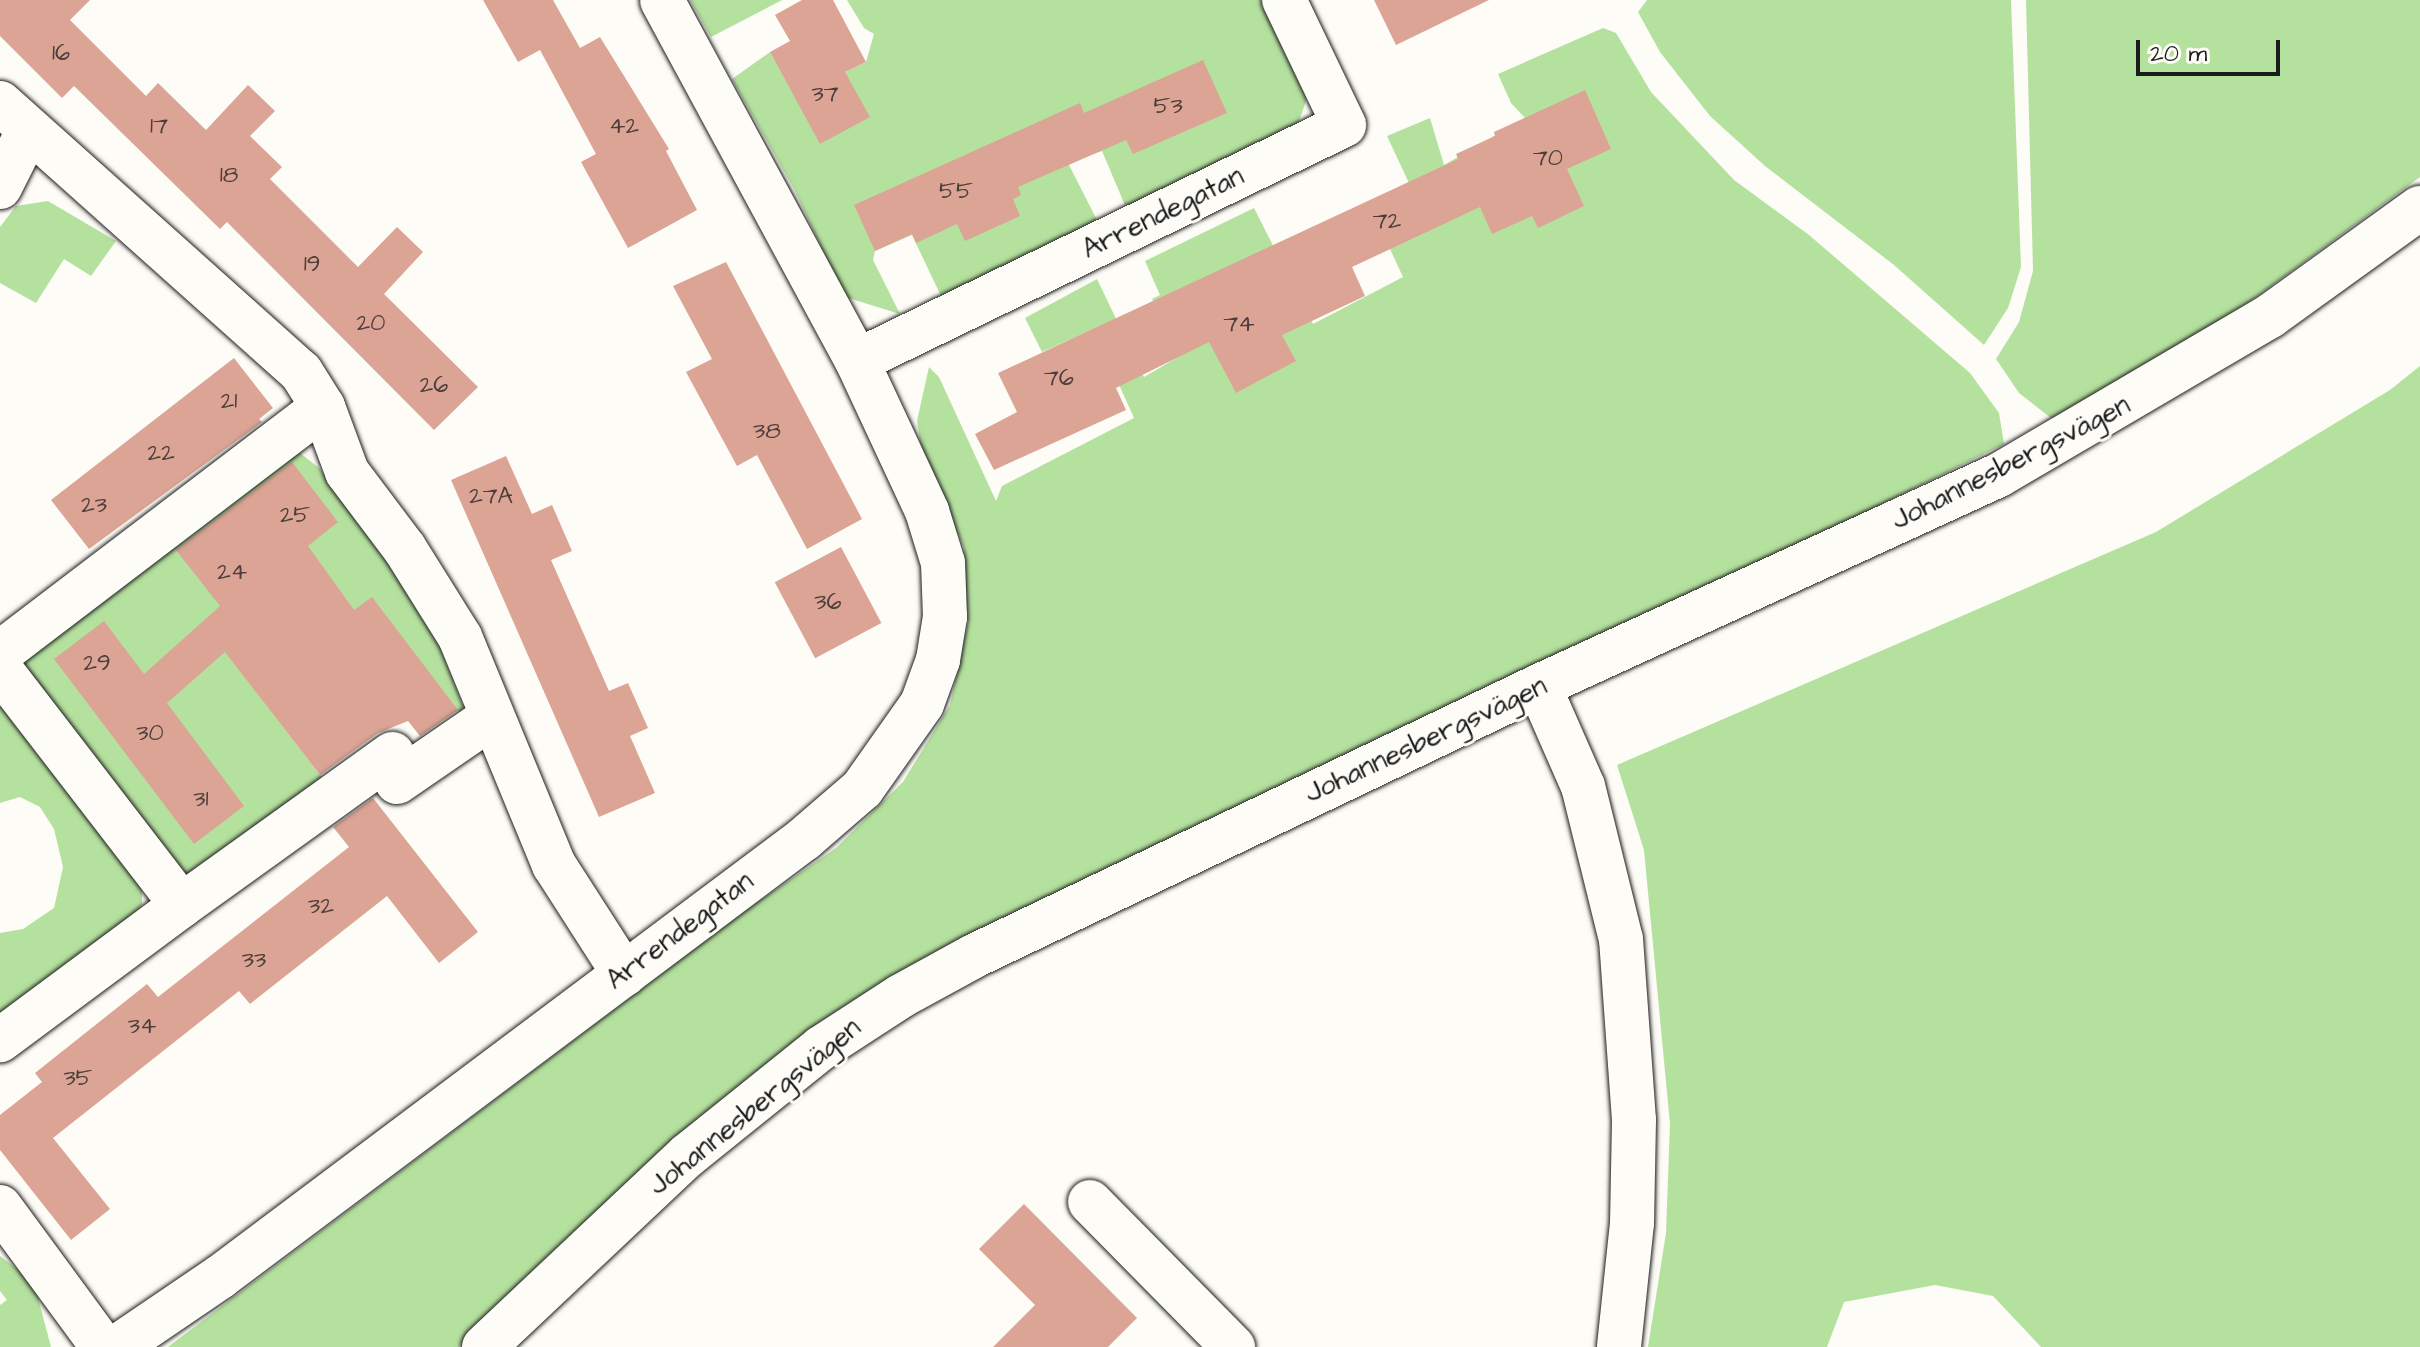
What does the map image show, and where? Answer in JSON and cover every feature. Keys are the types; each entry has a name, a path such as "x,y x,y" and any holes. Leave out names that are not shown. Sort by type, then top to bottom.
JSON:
{"street":[{"name":"Arrendegatan","path":"117,1347 220,1277 624,974 862,789 922,704 938,660 945,617 943,563 927,511 857,361 662,0"},
{"name":"Arrendegatan","path":"857,361 1344,125 1284,0"},
{"path":"0,187 14,117 111,199 301,372 323,407 347,472 405,549 460,637 490,718 554,865 624,974"},
{"name":"Johannesbergsvägen","path":"484,1347 688,1155 821,1048 901,996 974,956 1539,686 1999,475 2270,316 2420,208"},
{"path":"0,653 323,407"},
{"path":"0,669 182,905"},
{"path":"1539,686 1583,786 1621,939 1634,1120 1632,1223 1619,1347"},
{"path":"0,1040 182,905 394,768 490,718"},
{"path":"1090,1202 1233,1347"},
{"path":"0,1207 103,1347"}],"green space":[{"path":"690,0 782,0 711,37"},
{"path":"847,0 1264,0 1309,92 1294,136 1127,210 1102,151 1068,163 1098,222 941,296 912,235 875,251 873,260 900,314 845,297 794,189 732,79 770,52 821,144 845,72 866,62 874,34 864,28"},
{"path":"1647,0 2011,0 2021,267 2008,308 1984,345 1894,265 1765,166 1710,116 1660,52 1638,12"},
{"path":"2026,0 2420,0 2420,177 2245,305 2061,418 2051,418 2019,393 1996,359 2019,322 2033,271"},
{"path":"1603,28 1616,33 1651,92 1734,180 1809,235 1970,373 1999,413 2004,444 809,1032 635,1176 459,1347 168,1347 742,913 836,848 903,782 950,705 968,623 964,547 922,455 917,421 929,367 939,377 996,501 1002,486 1134,418 1094,329 1042,352 1025,318 1097,279 1144,377 1180,356 1152,299 1160,295 1145,261 1254,208 1313,324 1403,277 1390,249 1409,183 1387,136 1430,118 1444,165 1525,118 1511,103 1498,74"},
{"path":"48,201 116,241 91,276 64,259 36,303 0,283 0,227 16,206"},
{"path":"2420,366 2420,1347 2041,1347 1993,1296 1935,1285 1844,1302 1827,1347 1648,1347 1666,1233 1670,1124 1644,850 1617,765 2156,532 2390,390"},
{"path":"295,449 319,468 408,585 428,616 463,706 460,713 371,598 254,689 326,783 195,884 175,877 21,675 28,655"},
{"path":"7,702 142,886 142,904 133,920 0,1028 0,933 23,929 54,908 63,867 54,829 40,807 20,797 0,803 0,707"},
{"path":"0,1256 25,1275 37,1294 51,1347 0,1347 0,1305 7,1300 0,1291"}],"building":[{"path":"0,0 90,0 70,20 146,96 158,83 206,130 248,85 275,111 250,136 282,167 270,179 358,267 397,227 423,252 384,294 478,387 434,430 227,222 220,229 74,86 62,98 0,36"},
{"path":"483,0 553,0 580,48 600,37 669,149 666,151 697,210 628,248 581,162 596,154 540,50 518,62"},
{"path":"802,0 833,0 866,62 845,72 870,117 820,144 770,52 790,41 775,15"},
{"path":"1374,0 1489,0 1396,45"},
{"path":"1203,60 1227,113 1133,154 1126,140 1018,187 1021,195 1013,199 1020,216 965,241 957,224 916,243 912,234 875,251 854,205 1080,103 1084,113"},
{"path":"1585,90 1611,149 1567,169 1584,206 1538,228 1532,216 1492,234 1480,207 1352,267 1365,296 1282,335 1296,361 1236,393 1209,342 1116,388 1126,410 994,470 975,434 1017,412 998,373 1458,159 1456,154 1495,136 1494,132"},
{"path":"726,262 862,519 807,549 757,455 737,466 686,372 712,359 673,286"},
{"path":"234,358 273,408 259,419 262,422 89,549 51,500"},
{"path":"506,456 532,514 552,505 572,551 551,560 609,691 628,683 648,728 630,736 655,793 599,817 451,480"},
{"path":"292,462 338,522 308,546 354,610 372,597 458,710 420,736 408,721 378,733 320,775 225,652 167,703 244,806 194,844 54,659 104,621 144,674 220,606 176,550"},
{"path":"841,547 881,623 815,658 775,582"},
{"path":"373,798 478,932 439,963 387,896 250,1004 239,991 53,1138 110,1209 71,1240 0,1150 0,1115 42,1082 35,1073 147,984 158,997 349,847 333,827"},
{"path":"1024,1204 1137,1318 1108,1347 993,1347 1035,1305 979,1249"}]}
